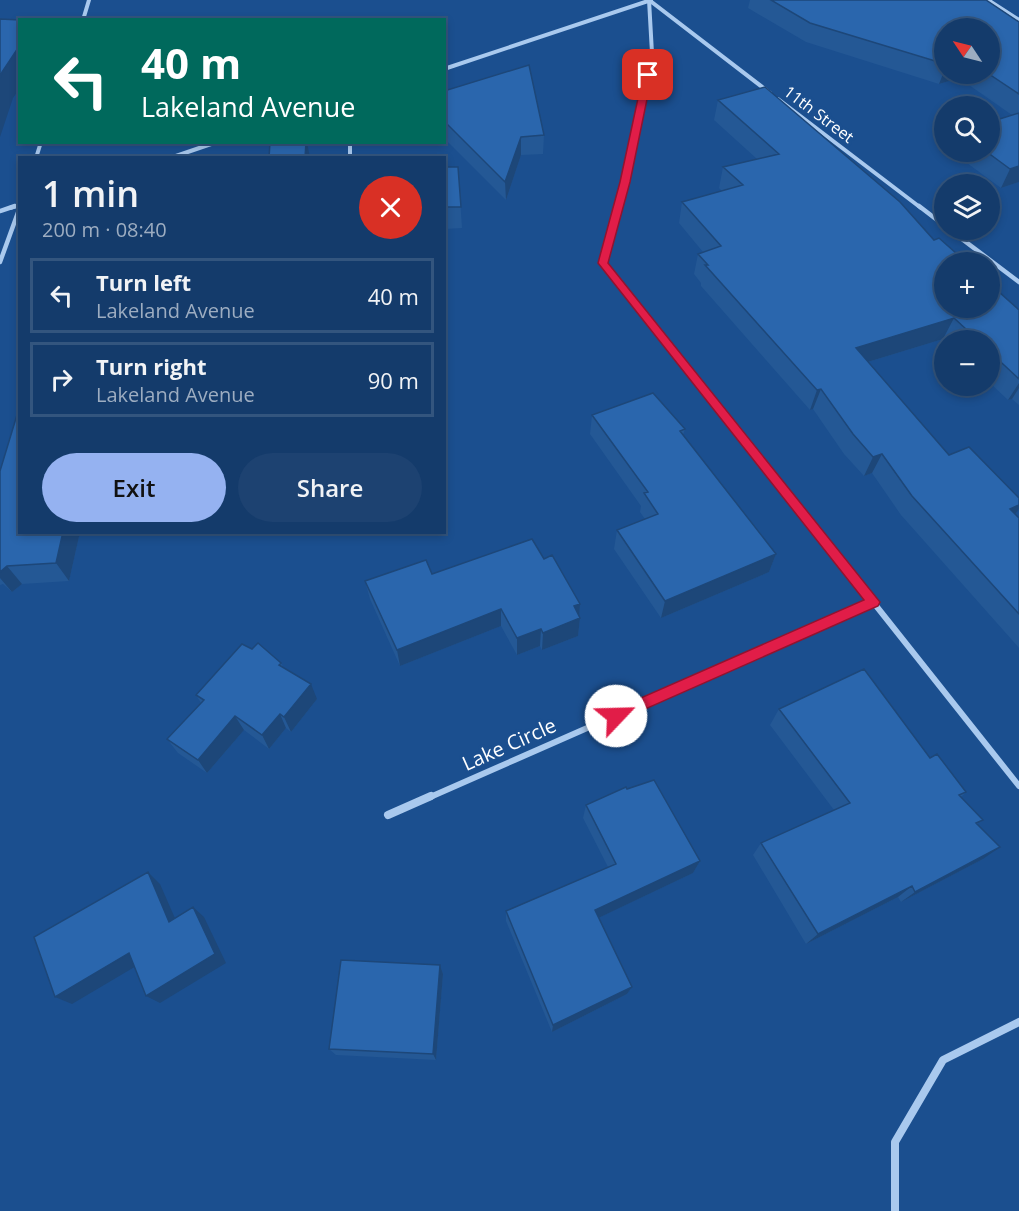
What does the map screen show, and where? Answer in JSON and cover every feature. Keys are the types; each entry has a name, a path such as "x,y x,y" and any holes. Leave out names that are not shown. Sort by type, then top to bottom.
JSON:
{"street":[{"path":"84,18 89,0"},
{"path":"446,68 650,0 652,53 625,182 603,263 1019,786"},
{"name":"11th Street","path":"650,0 934,218"},
{"path":"988,0 1019,20"},
{"path":"176,156 211,144"},
{"path":"0,211 18,206"},
{"path":"0,262 18,212"},
{"path":"963,240 1019,282"},
{"name":"Lake Circle","path":"388,815 874,602"},
{"path":"896,1211 895,1142 943,1060 1019,1022"}],"building":[{"path":"771,0 986,0 1019,22 1019,94 1000,81 1000,18 934,18 934,61 810,23"},
{"path":"0,19 18,20 18,48 0,78"},
{"path":"529,65 544,135 521,137 505,182 446,123 446,90"},
{"path":"765,87 900,202 934,240 941,240 955,252 934,252 934,318 954,318 856,348 949,455 969,447 1019,498 1019,505 1010,509 1019,518 1019,614 912,496 882,454 873,457 853,434 821,389 817,390 705,265 708,265 698,254 721,246 682,202 743,185 723,167 779,154 718,100"},
{"path":"1019,113 1019,166 1010,169 1000,162 1000,119"},
{"path":"270,144 306,144 305,156 269,156"},
{"path":"446,167 458,167 461,207 446,207"},
{"path":"1000,293 1019,310 1019,379 1000,361 1000,330 967,330 954,318 1000,318"},
{"path":"653,393 685,429 680,431 776,554 665,601 617,530 658,514 644,493 648,492 592,415"},
{"path":"18,412 18,534 63,534 56,563 7,566 0,572 0,471"},
{"path":"532,539 544,559 552,555 580,604 574,606 580,618 543,633 541,629 517,638 501,609 397,650 365,581 426,560 432,574"},
{"path":"258,643 281,663 279,665 311,684 284,717 280,714 262,735 235,716 198,760 167,739 204,700 196,695 242,644 252,649"},
{"path":"864,669 930,758 937,754 966,792 959,795 983,820 976,823 1000,847 915,892 912,886 818,934 761,843 850,803 779,709"},
{"path":"654,780 700,861 595,910 632,987 553,1025 506,911 616,864 586,805 626,787 627,789"},
{"path":"148,872 169,922 193,907 215,954 146,996 129,953 55,997 34,937"},
{"path":"341,960 440,965 433,1054 329,1049"}],"route":[{"path":"616,716 874,602 603,263 625,182 648,75"}]}
